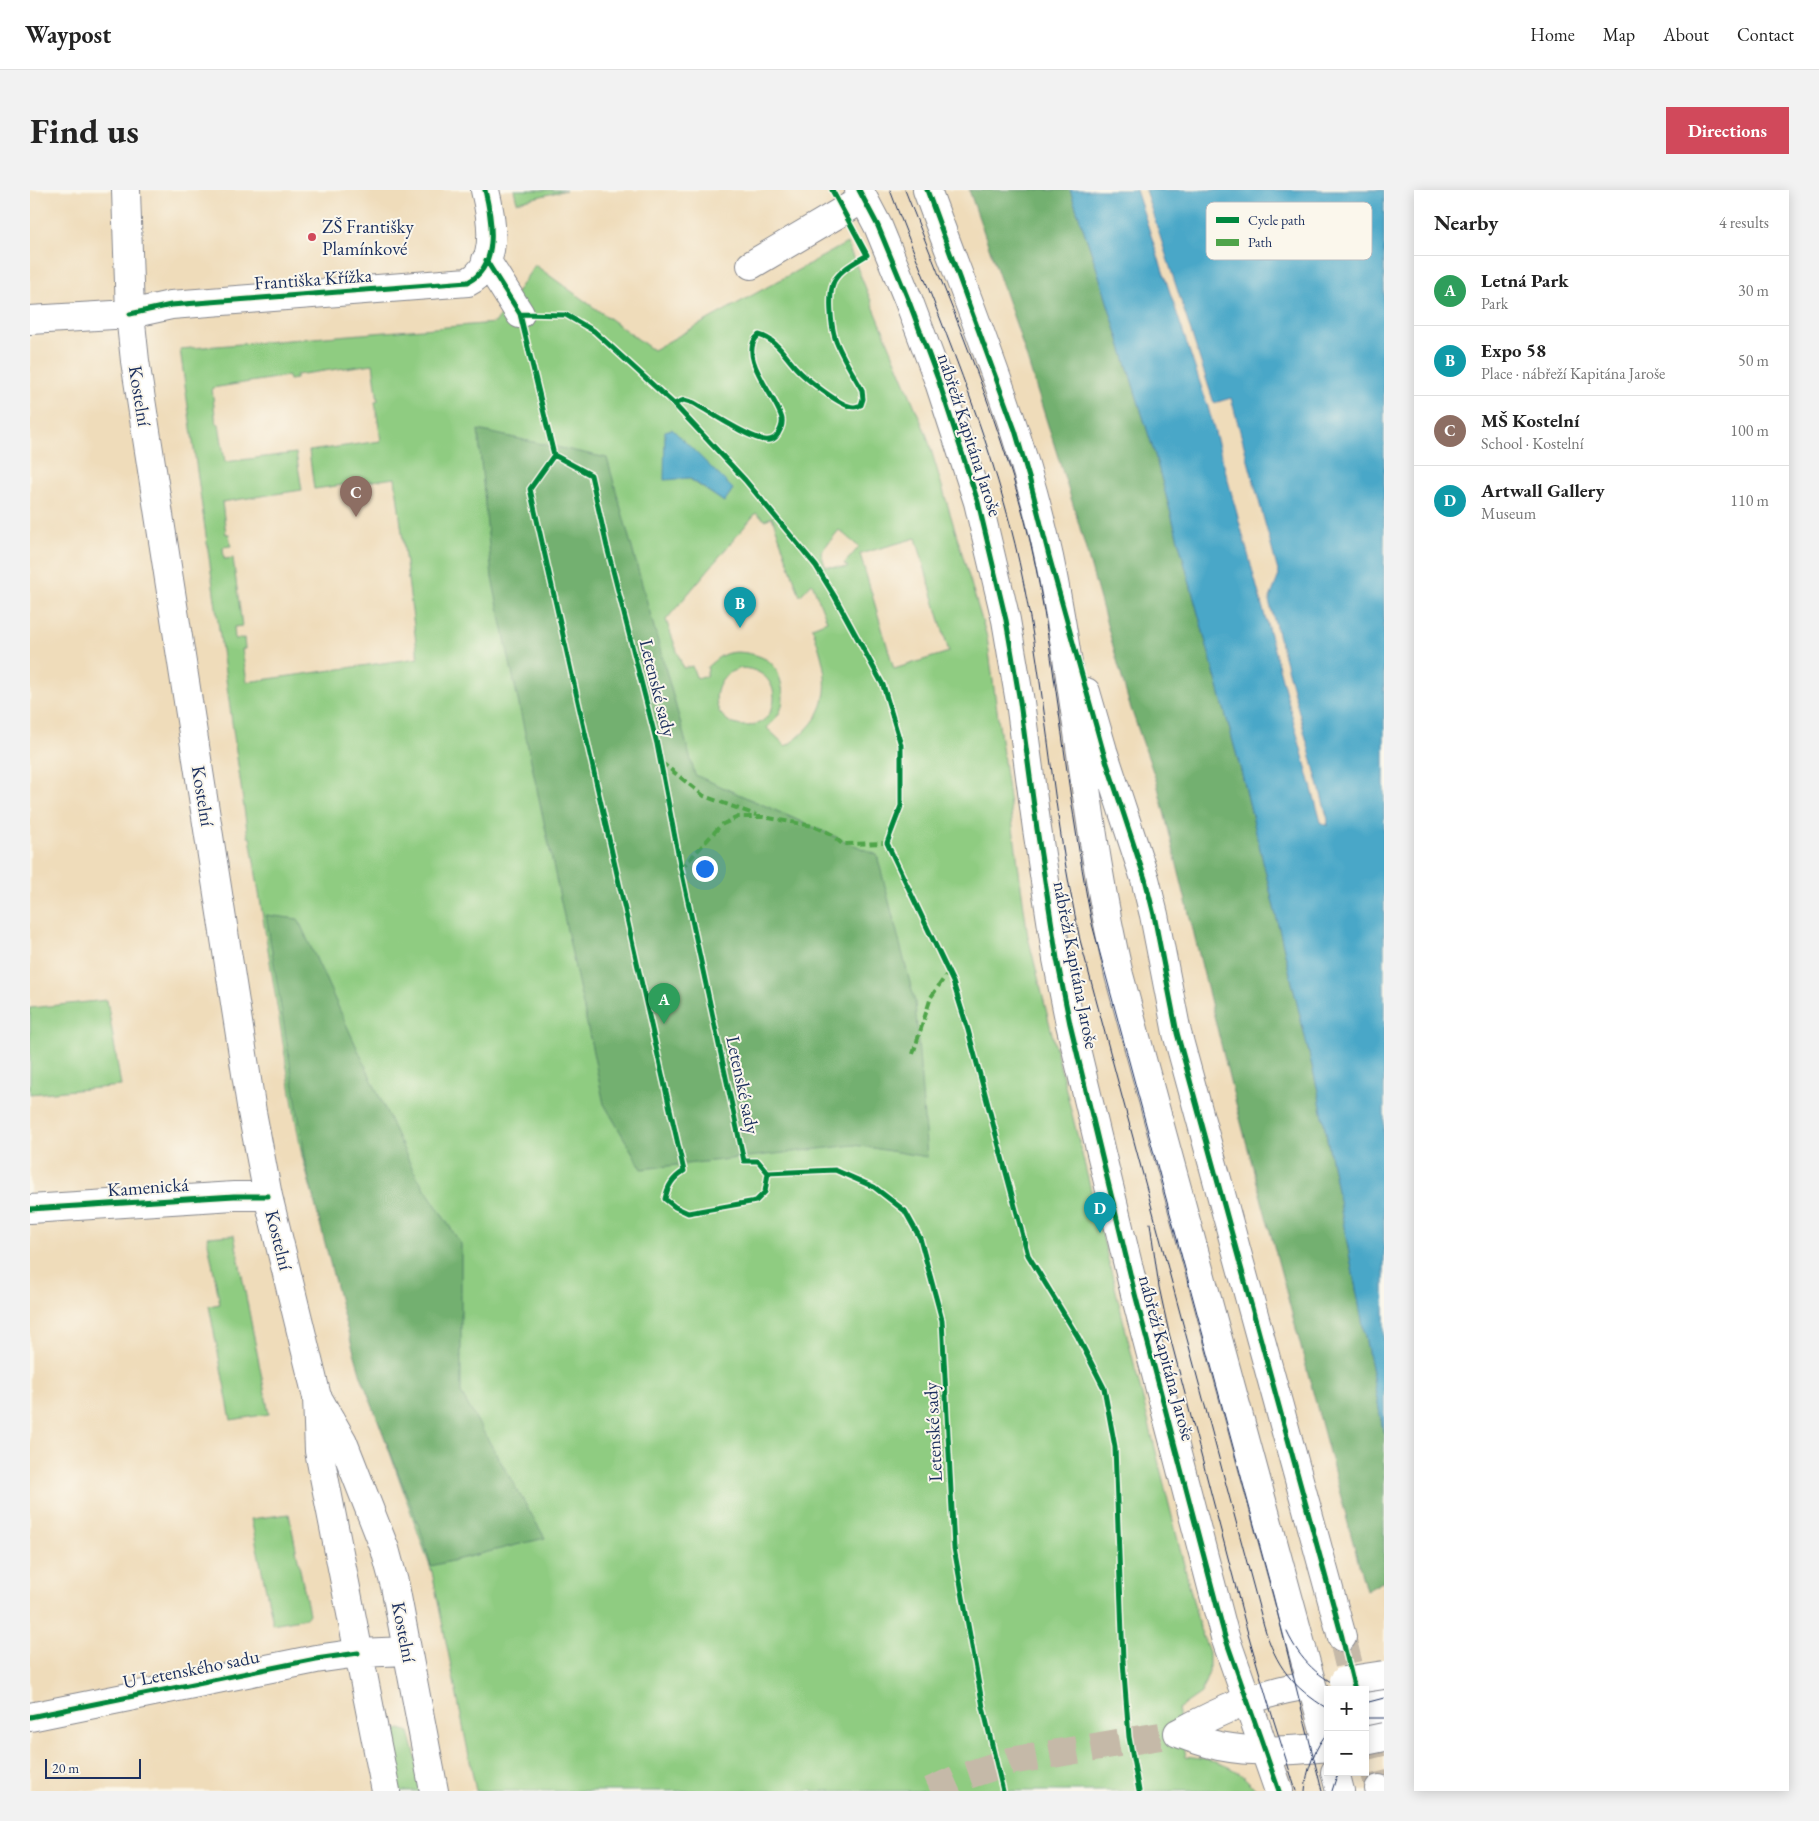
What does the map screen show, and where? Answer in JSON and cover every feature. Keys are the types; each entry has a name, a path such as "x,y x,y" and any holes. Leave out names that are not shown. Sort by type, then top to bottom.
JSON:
{"main road":[{"name":"Kostelní","path":"126,190 130,314 137,374 260,1162 317,1397 319,1450 386,1791"},
{"path":"485,190 490,212 491,234 486,260 520,314"},
{"name":"nábřeží Kapitána Jaroše","path":"927,190 1015,430 1030,481 1049,556 1066,645 1098,874 1106,921 1119,975 1324,1689"},
{"path":"751,265 861,194"},
{"name":"nábřeží Kapitána Jaroše","path":"861,194 878,226 938,379 969,471 992,554 1019,693 1056,959 1070,1024 1140,1313 1225,1637 1279,1791"},
{"name":"Františka Křížka","path":"30,320 130,314 171,305 460,284 475,279 485,267 486,260"},
{"path":"1049,556 1101,743 1147,888 1177,1034 1342,1637"},
{"name":"Kamenická","path":"30,1209 234,1196 268,1196"},
{"name":"Kostelní","path":"317,1397 343,1442 385,1549 395,1586 434,1791"},
{"name":"U Letenského sadu","path":"30,1717 316,1659 358,1653 407,1651"},
{"path":"1346,1686 1384,1675"},
{"path":"1324,1692 1297,1686 1247,1701 1178,1734 1220,1746 1264,1749 1300,1750 1324,1741"},
{"path":"1369,1697 1384,1696"},
{"path":"1369,1725 1384,1721"},
{"path":"1369,1740 1384,1737"},
{"path":"1336,1776 1340,1791"}],"green space":[{"path":"514,190 566,190 517,202"},
{"path":"969,190 1070,190 1095,263 1155,455 1244,782 1318,1091 1384,1435 1384,1581 1366,1591 1231,1085 1157,783 1129,703 1076,514 1017,327"},
{"path":"847,243 927,436 987,637 1028,937 1200,1629 1209,1652 1209,1672 1201,1693 1178,1709 1186,1757 1208,1760 1226,1766 1242,1775 1257,1791 476,1791 432,1572 359,1365 302,1156 250,837 248,837 180,349 495,323 535,265 653,350","holes":["373,364 378,401 375,402 381,441 309,451 314,489 395,478 418,658 247,682 242,649 245,649 244,638 235,639 234,627 242,626 233,558 224,559 223,547 231,546 229,534 226,534 222,502 302,490 296,453 225,462 219,424 216,424 212,388 288,376 289,380 296,379 296,375","688,478 733,489 724,502","756,513 765,520 772,517 800,596 812,583 827,621 812,627 823,662 825,678 825,693 821,707 814,720 786,746 767,728 780,712 783,691 780,678 774,666 762,657 734,652 726,654 717,658 707,667 706,676 701,678 696,677 692,666 683,668 666,620","839,530 859,547 844,564 847,568 825,566 821,552","916,538 949,652 894,669 860,554","740,668 755,671 766,678 772,687 774,698 772,708 766,718 757,724 745,726 735,724 726,719 718,709 716,698 718,686 730,672"]},
{"path":"478,430 607,458 695,775 877,855 915,1002 927,1157 854,1145 642,1169 604,1104 492,578"},
{"path":"266,915 298,919 413,1170 461,1244 461,1393 545,1538 431,1566 421,1532 361,1376 344,1318 308,1176"},
{"path":"107,1000 121,1086 30,1094 30,1008"},
{"path":"234,1235 269,1414 231,1420 209,1306 220,1304 207,1237"},
{"path":"289,1514 309,1614 306,1618 272,1624 251,1519"},
{"path":"401,1729 409,1732 425,1791 395,1791 386,1744 387,1738 395,1730"}],"water":[{"path":"1070,190 1136,190 1208,407 1321,822 1327,826 1328,820 1269,601 1279,575 1231,398 1214,403 1145,190 1384,190 1384,1435 1318,1091 1244,782 1155,455 1095,263"},
{"path":"672,429 733,489 724,502 689,478 664,480 665,431"}],"tunnel":[{"path":"1342,1637 1354,1686"},
{"path":"930,1791 959,1778 1010,1761 1178,1733"},
{"path":"1369,1748 1379,1789"}],"tram line":[{"path":"890,190 970,397 1010,524 1034,641 1063,849 1080,940 1264,1626 1274,1653 1287,1674 1304,1692 1324,1707"},
{"path":"905,190 985,395 1000,437 1025,521 1036,566 1044,612 1082,870 1092,924 1273,1595 1322,1791"},
{"path":"1150,1223 1159,1287 1169,1333 1247,1630 1296,1791"},
{"path":"1287,1632 1304,1660 1319,1674 1340,1686"},
{"path":"1369,1702 1384,1698"},
{"path":"1369,1718 1384,1718"},
{"path":"1369,1734 1384,1725"},
{"path":"1305,1791 1307,1775 1312,1760 1324,1738"},
{"path":"1332,1791 1337,1776"}],"marked path":[{"path":"661,762 704,796 756,815"},
{"path":"681,869 721,825 738,817 763,817 813,826 831,834 842,844 887,843"},
{"path":"913,1054 931,997 949,971"}],"cycle path":[{"path":"130,314 171,305 468,282 478,275 485,265 489,254 491,228 485,190"},
{"path":"674,404 684,400 694,403 753,437 762,440 774,438 781,429 782,419 755,365 752,354 753,343 759,335 771,340 801,373 832,397 848,406 861,405 863,399 862,390 835,338 831,318 831,301 832,287 837,277 849,266 867,255 832,190"},
{"path":"859,190 878,226 908,299 938,379 978,502 1006,620 1020,702 1057,959 1070,1024 1135,1294 1225,1637 1279,1791"},
{"path":"927,190 1015,430 1103,751 1145,879 1177,1033 1354,1686"},
{"name":"Letenské sady","path":"486,260 520,314 554,455 591,475 607,547 657,744 681,869 744,1161 758,1161 768,1173"},
{"path":"520,314 566,315 594,331 674,404 745,480 816,566 883,685 901,745 901,806 887,843 953,982 968,1030 1028,1255 1078,1337 1104,1388 1115,1447 1123,1661 1129,1737 1139,1791"},
{"path":"554,455 530,489 684,1171 671,1182 665,1199 675,1207 688,1213 756,1201 765,1192 768,1173"},
{"name":"Letenské sady","path":"768,1173 835,1170 874,1187 905,1211 920,1238 942,1320 954,1548 983,1707 1003,1791"},
{"path":"30,1209 234,1196 268,1196"},
{"path":"30,1717 316,1659 358,1653"}],"place":[{"name":"ZŠ Františky Plamínkové","path":"312,237"},
{"name":"MŠ Kostelní","path":"356,517"},
{"name":"Expo 58","path":"740,628"},
{"name":"Letná Park","path":"664,1024"},
{"name":"Artwall Gallery","path":"1100,1233"}]}
